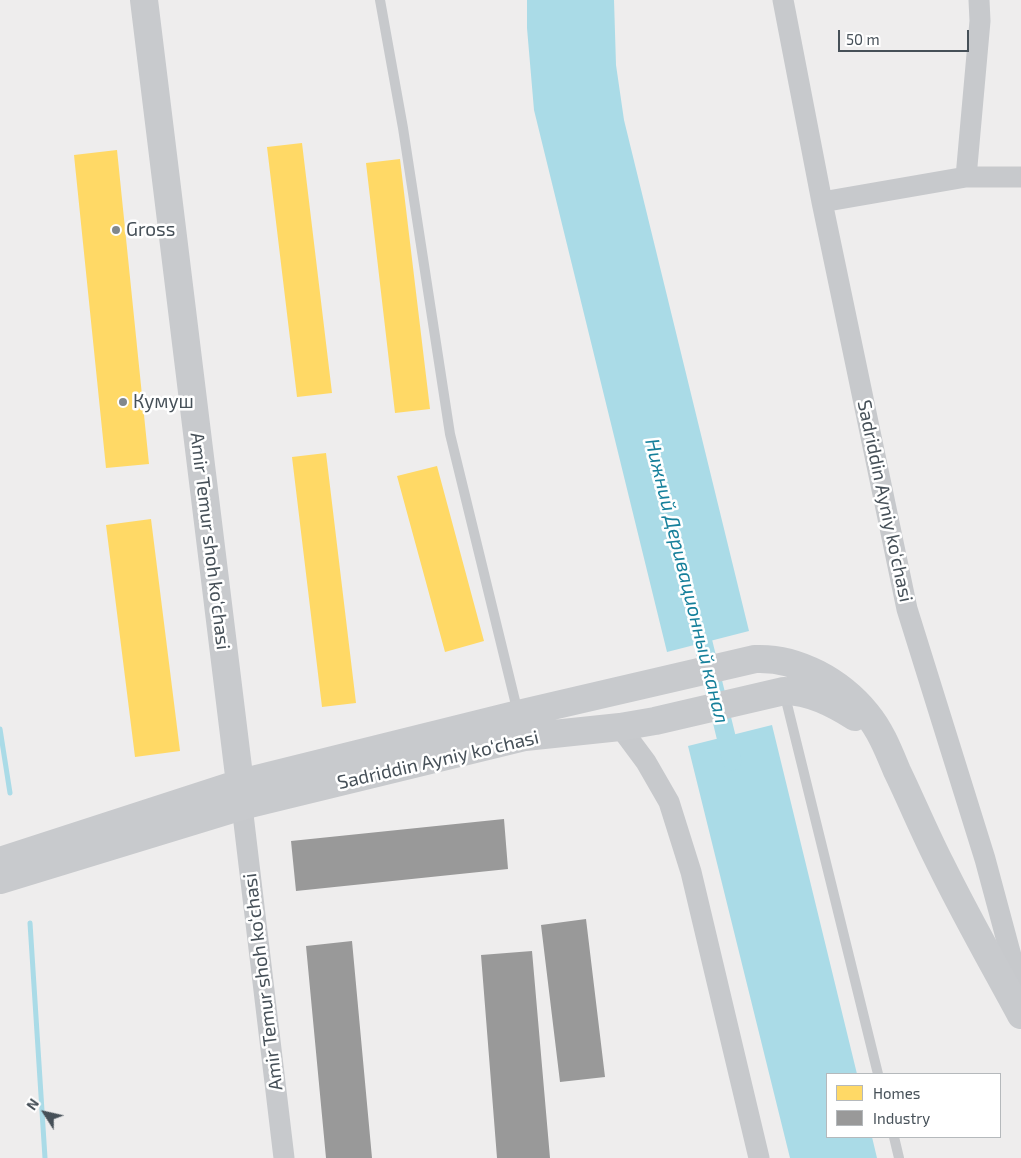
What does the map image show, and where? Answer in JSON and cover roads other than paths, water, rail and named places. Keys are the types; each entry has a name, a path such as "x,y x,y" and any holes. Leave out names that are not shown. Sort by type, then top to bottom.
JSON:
{"main road":[{"name":"Amir Temur shoh ko‘chasi","path":"144,0 241,795"},
{"name":"Sadriddin Ayniy ko‘chasi","path":"0,861 241,795 518,714 755,659 775,659 818,674 849,696 867,714 882,737 941,865 1021,1015"},
{"name":"Sadriddin Ayniy ko‘chasi","path":"0,880 241,795 525,737 620,727 655,721 774,693 794,691 815,697 856,718 880,740 891,757"}],"street":[{"name":"Sadriddin Ayniy ko‘chasi","path":"783,0 822,202 907,609 986,858 1021,993"},
{"path":"966,176 980,21 979,0"},
{"path":"822,202 966,176 1021,177"},
{"path":"620,727 646,762 672,810 691,872 759,1158"},
{"name":"Amir Temur shoh ko‘chasi","path":"241,795 284,1158"}],"lane":[{"path":"380,0 403,128 450,434 518,714"},
{"path":"774,693 878,1073"},
{"path":"894,1138 899,1158"}],"water":[{"path":"527,0 614,0 616,65 624,120 749,631 667,652 534,110 527,28"},
{"path":"772,725 857,1073 826,1073 826,1138 872,1138 877,1158 790,1158 688,746"}],"waterway":[{"name":"Нижний Деривационный канал","path":"697,618 732,761"},
{"path":"0,729 10,793"},
{"path":"30,923 45,1158"}],"place":[{"name":"Gross","path":"116,230"},
{"name":"Кумуш","path":"123,402"}]}
